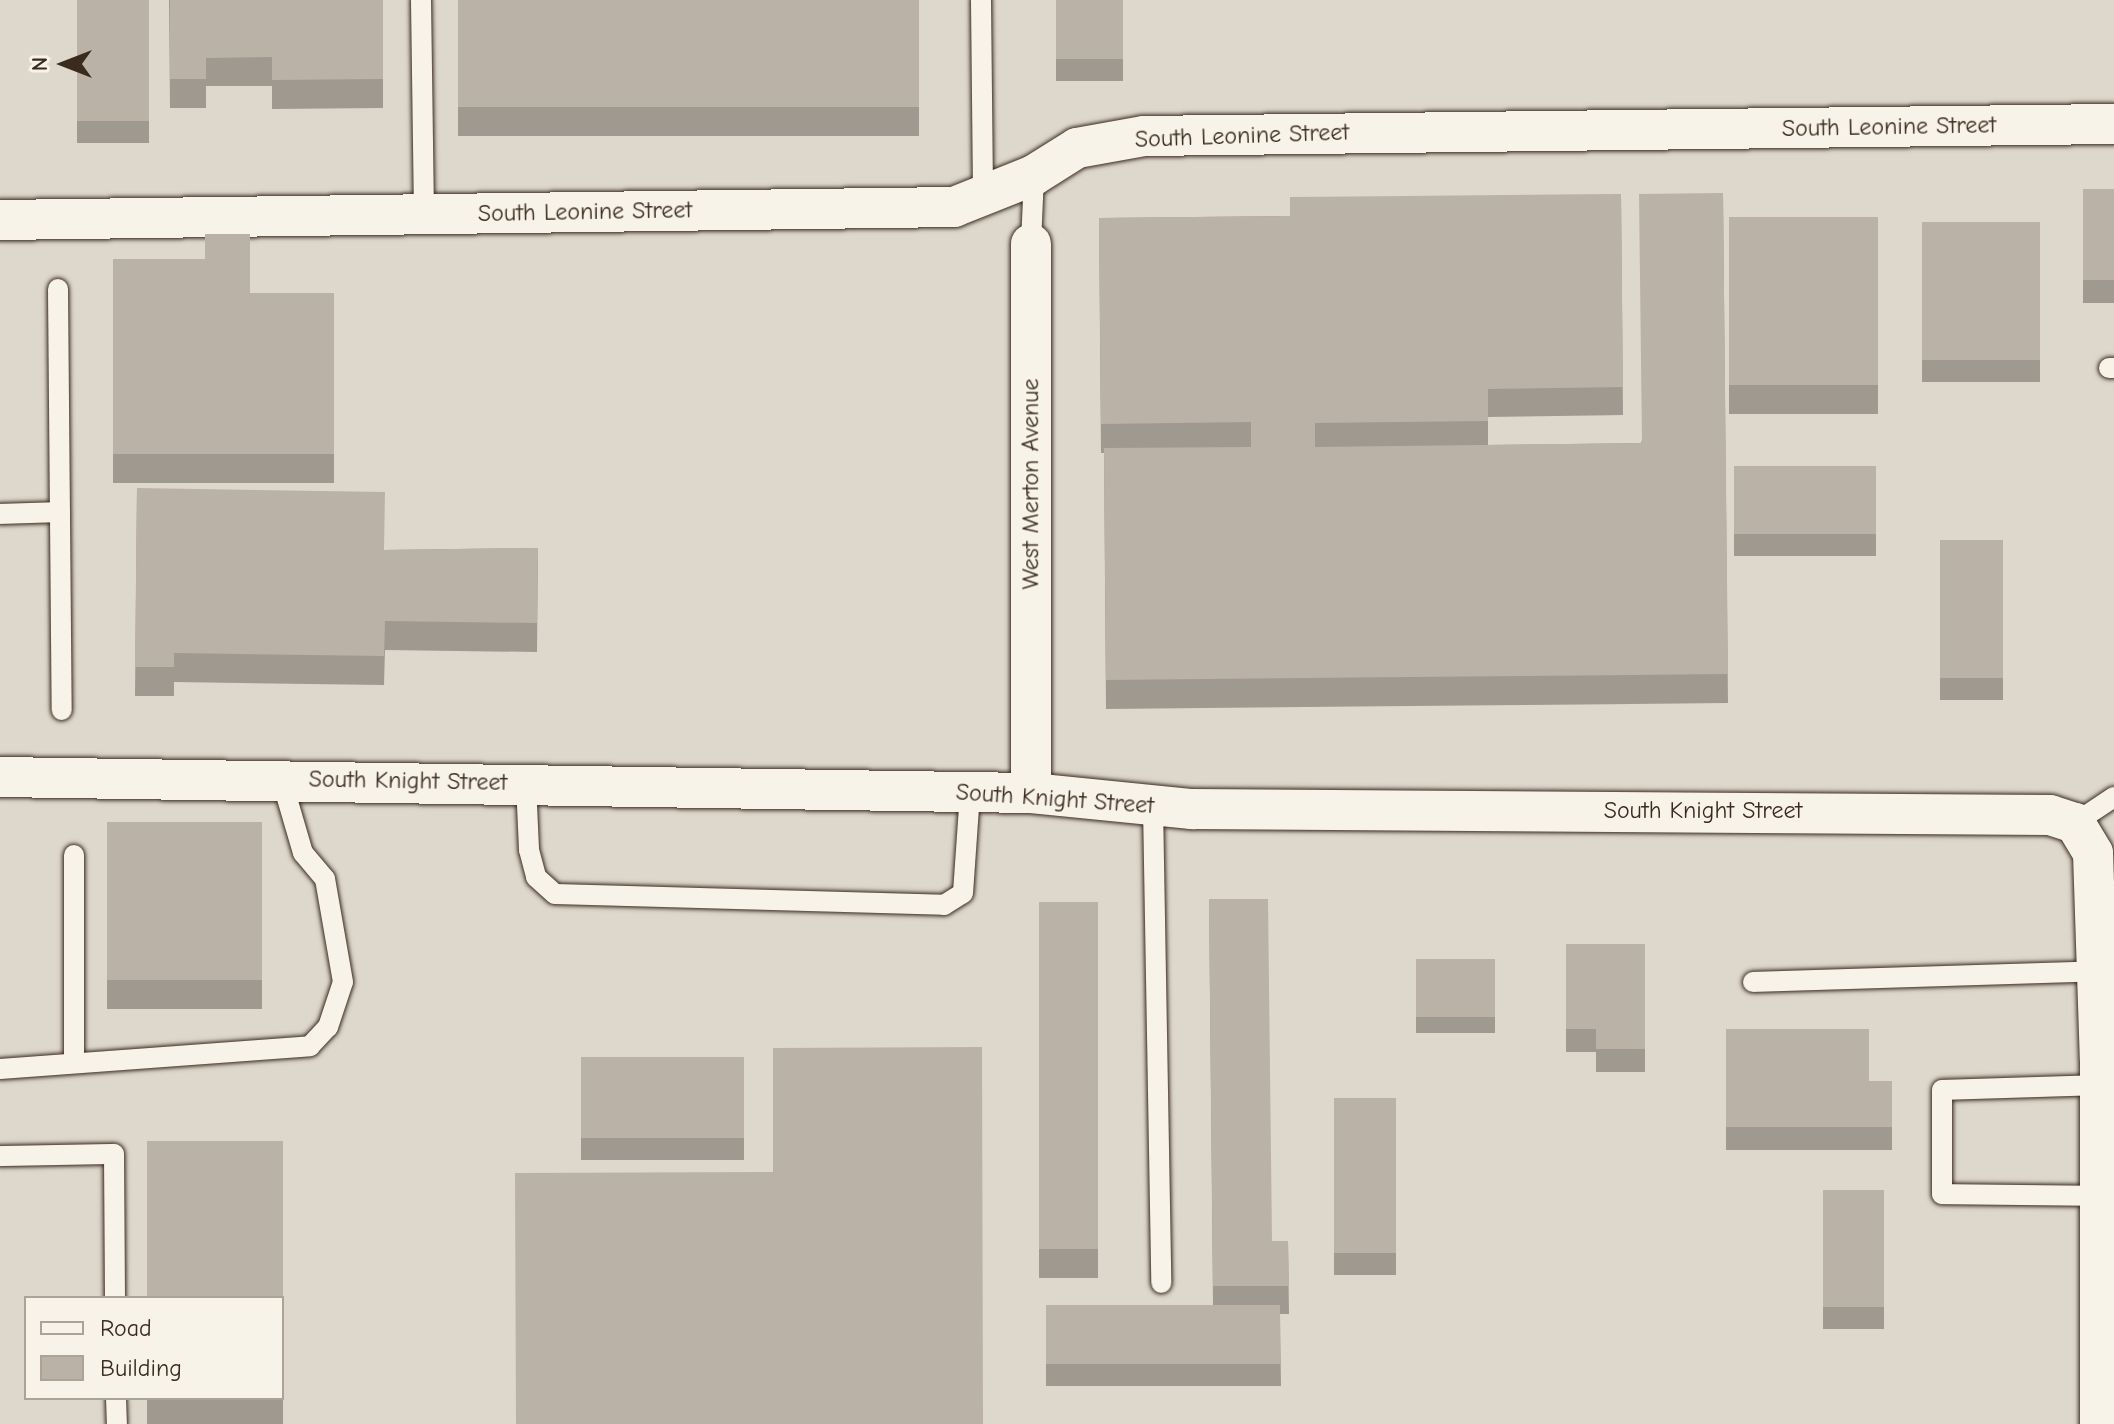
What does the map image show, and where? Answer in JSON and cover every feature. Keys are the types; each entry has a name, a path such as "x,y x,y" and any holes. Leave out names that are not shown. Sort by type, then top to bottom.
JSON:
{"street":[{"name":"South Leonine Street","path":"0,220 954,207 1034,175 1077,148 1144,136 2114,124"},
{"name":"West Merton Avenue","path":"1031,244 1031,793"},
{"name":"South Knight Street","path":"0,777 281,778 1031,793 1153,805 1984,812 2050,815 2084,838"},
{"path":"2084,838 2104,900 2097,971 2107,1044 2100,1085 2100,1196 2107,1374 2100,1424"}],"lane":[{"path":"421,0 424,214"},
{"path":"981,0 983,196"},
{"name":"West Merton Avenue","path":"1031,244 1034,175"},
{"path":"58,289 62,710"},
{"path":"0,514 60,512"},
{"path":"0,1069 310,1046 328,1027 343,982 325,879 303,853 281,778"},
{"path":"526,783 529,850 536,877 555,894 944,905 963,893 970,792"},
{"path":"2084,838 2114,797"},
{"path":"1153,805 1161,1283"},
{"path":"74,855 74,1063"},
{"path":"1753,982 2097,971"},
{"path":"2100,1085 1942,1090 1942,1194 2100,1196"},
{"path":"0,1156 114,1154 115,1296"},
{"path":"116,1400 117,1424"}],"shaded area":[{"path":"0,0 2114,0 2114,1424 0,1424"}],"building":[{"path":"77,0 149,0 149,121 77,121"},
{"path":"170,0 383,0 383,79 272,80 272,57 206,58 206,79 170,79"},
{"path":"458,0 919,0 919,107 458,107"},
{"path":"1056,0 1123,0 1123,59 1056,59"},
{"path":"2083,189 2114,189 2114,280 2083,280"},
{"path":"1723,193 1728,674 1106,680 1104,448 1251,447 1251,422 1101,424 1099,218 1290,216 1290,197 1621,194 1623,387 1488,389 1488,421 1315,423 1315,447 1642,443 1639,194"},
{"path":"1729,217 1878,217 1878,385 1729,385"},
{"path":"1922,222 2040,222 2040,360 1922,360"},
{"path":"205,234 250,234 250,293 334,293 334,454 113,454 113,259 205,259"},
{"path":"1734,466 1876,466 1876,534 1734,534"},
{"path":"137,488 385,492 384,550 538,548 537,623 385,621 384,656 174,653 174,667 135,667"},
{"path":"1940,540 2003,540 2003,678 1940,678"},
{"path":"107,822 262,822 262,980 107,980"},
{"path":"1209,899 1268,899 1272,1241 1288,1241 1289,1286 1213,1286"},
{"path":"1039,902 1098,902 1098,1249 1039,1249"},
{"path":"1566,944 1645,944 1645,1049 1596,1049 1596,1029 1566,1029"},
{"path":"1416,959 1495,959 1495,1017 1416,1017"},
{"path":"1726,1029 1869,1029 1869,1081 1892,1081 1892,1127 1726,1127"},
{"path":"982,1047 983,1424 516,1424 515,1173 773,1172 773,1048"},
{"path":"581,1057 744,1057 744,1138 581,1138"},
{"path":"1334,1098 1396,1098 1396,1253 1334,1253"},
{"path":"147,1141 283,1141 283,1296 147,1296"},
{"path":"1823,1190 1884,1190 1884,1307 1823,1307"},
{"path":"1046,1305 1280,1305 1280,1364 1046,1364"}]}
